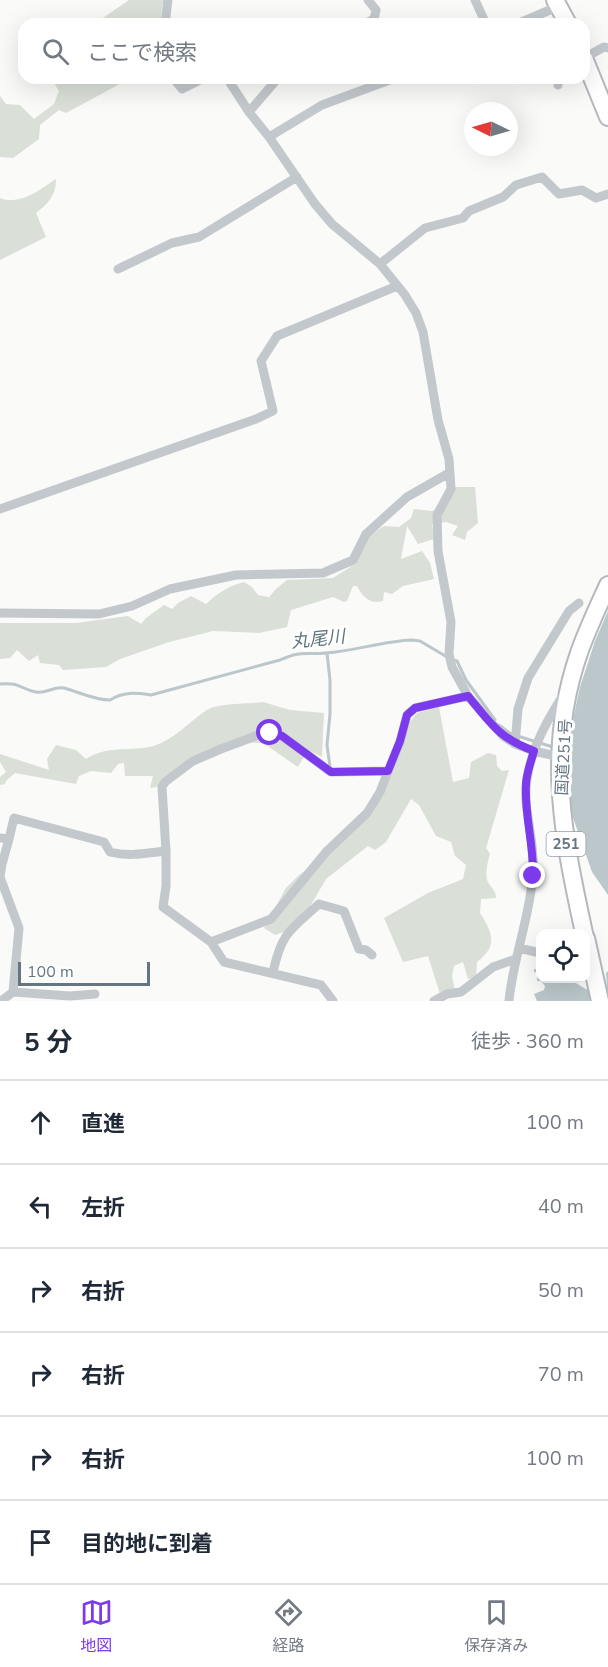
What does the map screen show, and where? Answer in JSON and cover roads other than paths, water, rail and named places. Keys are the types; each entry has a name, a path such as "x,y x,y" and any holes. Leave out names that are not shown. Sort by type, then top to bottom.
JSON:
{"highway":[{"path":"557,3 565,18"},
{"path":"590,73 608,117"},
{"name":"国道251号","path":"583,929 562,816 560,752 571,682 578,654 608,585"},
{"path":"590,959 600,1001"}],"street":[{"path":"166,18 168,0"},
{"path":"368,0 376,10 374,18"},
{"path":"476,0 484,18"},
{"path":"537,18 557,3"},
{"path":"590,55 608,48"},
{"path":"178,84 182,89 192,84"},
{"path":"231,84 332,224 380,264 416,313 423,332 438,420 449,459 451,489 437,515 438,551 451,622 450,659 468,696 503,736 560,752"},
{"path":"249,112 273,84"},
{"path":"269,137 322,105 379,84"},
{"path":"118,269 172,243 199,237 297,177"},
{"path":"380,264 425,228 463,218 469,211 503,197 516,185 542,177 559,194 582,190 596,198 608,194"},
{"path":"0,509 273,411 261,361 277,336 397,286"},
{"path":"0,613 99,614 132,606 170,589 236,575 323,573 336,569 353,560 366,534 406,497 449,473"},
{"path":"515,739 518,709 528,678 569,611 579,603"},
{"path":"509,1001 533,876 534,854 526,802 526,780 536,745 549,716 571,682"},
{"path":"211,942 271,919 326,852 367,813 380,792 400,741 407,715 415,708 468,696"},
{"path":"333,1001 321,985 224,962 211,942 163,907 166,886 166,851 162,787 165,782 193,761 261,734 270,733 282,736 331,772 388,771"},
{"path":"13,992 19,928 0,877 5,838 14,818 104,842 110,852 119,855 166,851"},
{"path":"273,972 279,947 287,933 320,904 344,911 359,949 372,954"},
{"path":"519,948 536,951"},
{"path":"434,1001 447,994 461,992 493,967 516,959"},
{"path":"1,1001 13,992 70,996 94,994"}],"waterway":[{"name":"丸尾川","path":"0,684 12,684 40,692 64,688 110,700 125,694 151,695 298,654 337,652 412,640 420,641 447,657"},
{"path":"327,653 330,680 327,745 330,767"},
{"name":"丸尾川","path":"453,660 457,661 466,680 495,720"},
{"name":"丸尾川","path":"499,725 511,734 556,748"}]}
